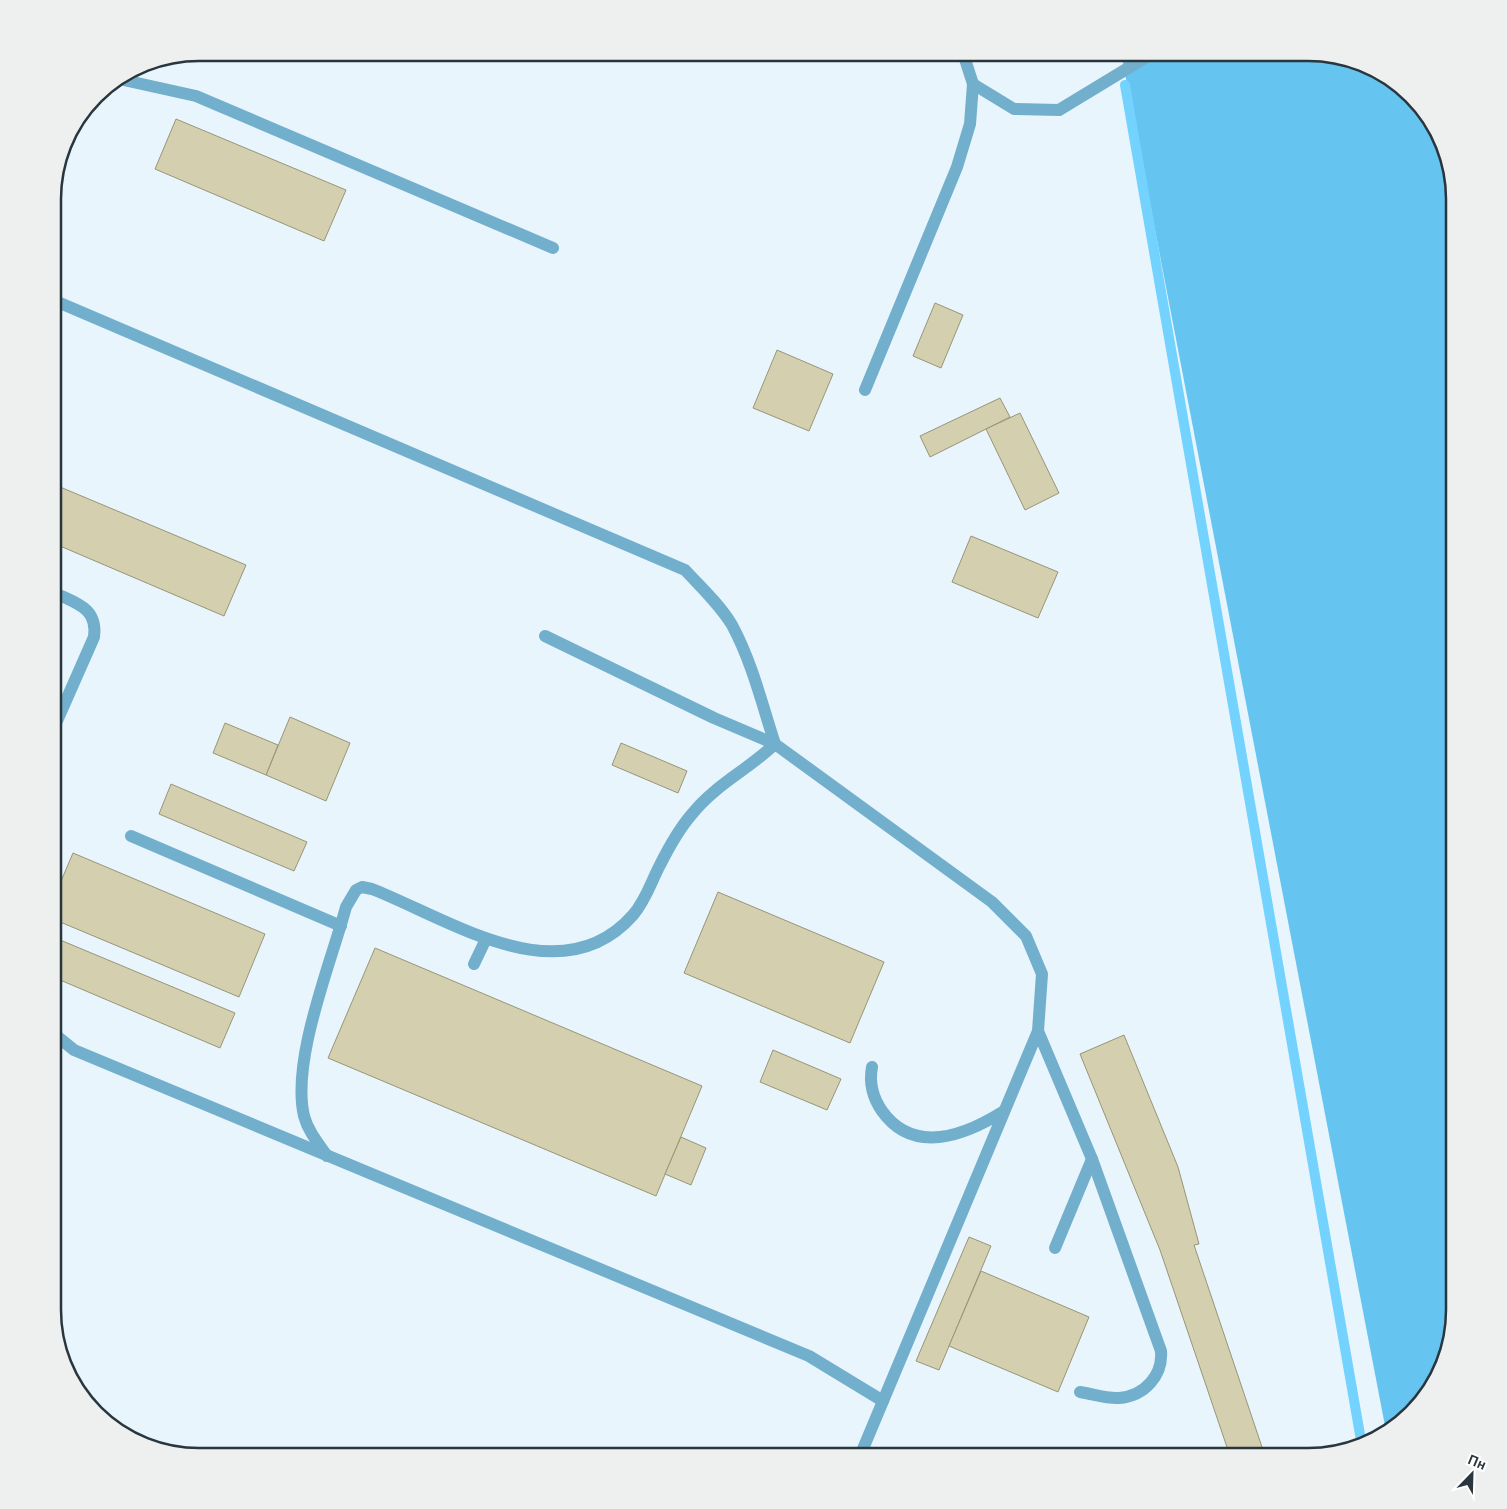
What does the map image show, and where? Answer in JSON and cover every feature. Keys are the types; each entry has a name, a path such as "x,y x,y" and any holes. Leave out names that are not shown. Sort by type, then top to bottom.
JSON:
{"street":[{"path":"865,390 957,167 970,124 973,84 966,62"},
{"path":"973,84 1014,110 1059,110 1138,62"},
{"path":"128,81 196,96 553,248"},
{"path":"62,304 685,570 706,592 731,624 748,659 775,744"},
{"path":"62,596 82,606 91,614 95,625 94,637 62,711"},
{"path":"545,636 714,718 775,744 992,902 1026,936 1042,974 1038,1031 863,1448"},
{"path":"327,1156 311,1133 304,1117 301,1097 302,1073 307,1044 341,926 350,896 356,890 362,887 384,894 454,928 518,948 552,951 584,946 614,932 633,915 644,900 676,837 691,814 720,786 760,758 775,744"},
{"path":"131,836 341,926"},
{"path":"474,964 486,939"},
{"path":"1038,1031 1092,1159 1160,1344 1162,1358 1154,1380 1135,1393 1120,1398 1080,1392"},
{"path":"61,1040 74,1050 809,1356 883,1401"},
{"path":"872,1067 872,1091 878,1106 889,1121 904,1132 924,1138 950,1136 982,1125 1004,1111"},
{"path":"1055,1248 1092,1159"}],"shaded area":[{"path":"1123,62 1325,62 1360,72 1392,90 1417,115 1431,138 1438,155 1445,182 1446,1309 1441,1345 1427,1379 1405,1407 1385,1424"}],"building":[{"path":"176,119 346,190 324,241 155,169"},
{"path":"935,303 963,315 941,368 913,356"},
{"path":"777,350 833,374 809,431 753,408"},
{"path":"1000,398 1010,417 930,457 920,436"},
{"path":"1020,413 1059,493 1025,510 986,429"},
{"path":"62,488 246,565 224,616 62,547"},
{"path":"971,536 1058,572 1038,618 952,582"},
{"path":"290,717 350,743 326,801 266,775"},
{"path":"225,723 278,745 266,775 213,753"},
{"path":"621,743 687,771 678,793 612,765"},
{"path":"171,784 307,842 294,871 159,814"},
{"path":"73,853 265,934 239,997 61,922 61,880"},
{"path":"718,892 884,962 850,1043 684,973"},
{"path":"61,940 235,1013 220,1048 61,981"},
{"path":"375,948 702,1086 656,1196 328,1058"},
{"path":"1124,1035 1178,1167 1199,1244 1194,1245 1262,1448 1227,1448 1160,1250 1080,1054"},
{"path":"773,1050 841,1079 827,1110 760,1082"},
{"path":"681,1137 706,1148 691,1185 665,1174"},
{"path":"969,1237 991,1246 939,1370 916,1361"},
{"path":"981,1271 1089,1317 1058,1392 949,1346"}],"waterway":[{"path":"1125,85 1360,1437"}]}
